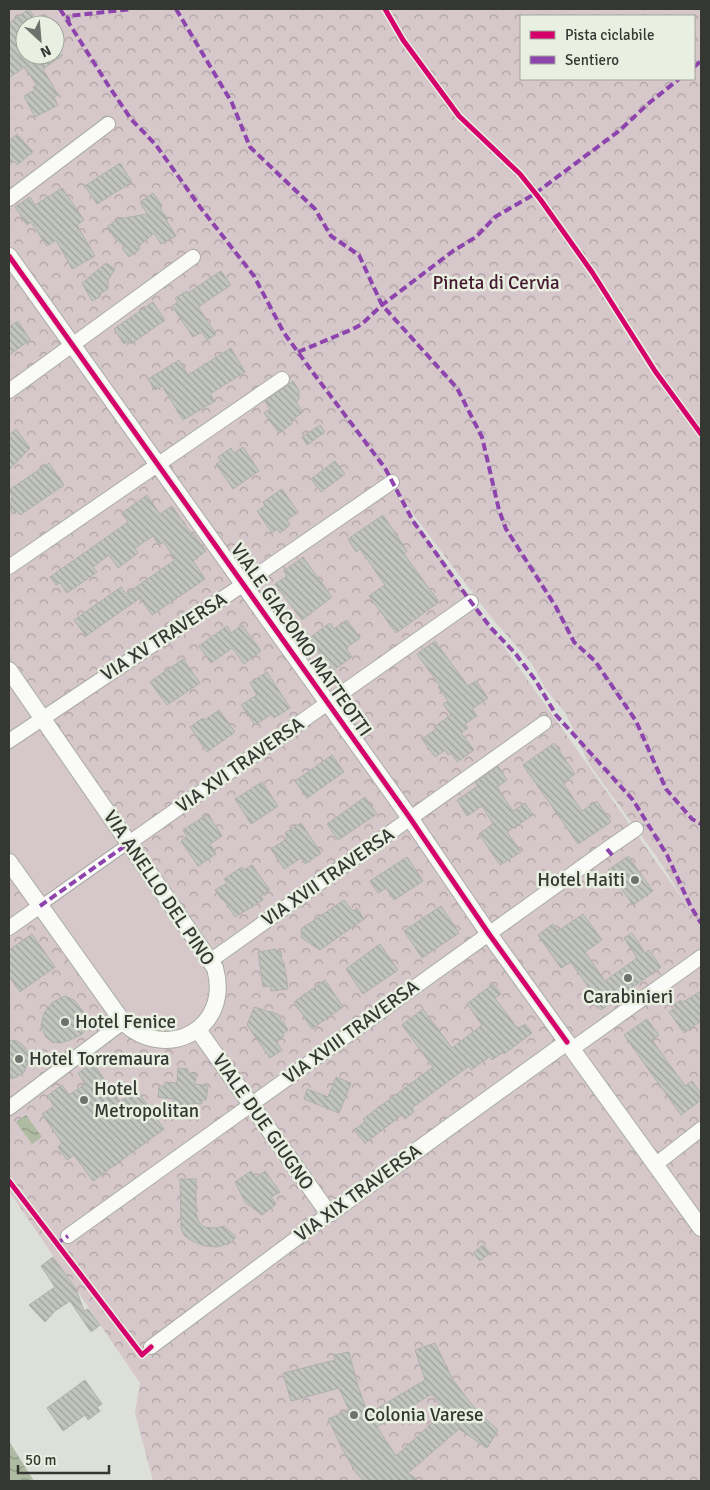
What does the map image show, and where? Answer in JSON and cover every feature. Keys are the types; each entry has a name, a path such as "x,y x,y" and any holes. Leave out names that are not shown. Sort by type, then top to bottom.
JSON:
{"street":[{"path":"9,199 108,124"},
{"name":"VIALE GIACOMO MATTEOTTI","path":"9,256 410,818 489,934 701,1228"},
{"path":"9,391 193,257"},
{"path":"9,567 282,379"},
{"name":"VIA XV TRAVERSA","path":"9,741 42,717 244,584 392,482"},
{"name":"VIA XVI TRAVERSA","path":"9,928 471,602"},
{"name":"VIA ANELLO DEL PINO","path":"9,670 215,968 218,979 217,1000 209,1019 198,1030"},
{"name":"VIA XVII TRAVERSA","path":"210,961 544,723"},
{"name":"VIA XVIII TRAVERSA","path":"68,1236 636,829"},
{"path":"9,862 122,1022 137,1033 160,1040 180,1038 198,1030"},
{"name":"VIA XIX TRAVERSA","path":"151,1347 328,1214 701,957"},
{"path":"9,1108 122,1022"},
{"name":"VIALE DUE GIUGNO","path":"198,1030 328,1214"},
{"path":"655,1165 701,1129"}],"green space":[{"name":"Pineta di Cervia","path":"9,9 701,9 701,1481 153,1481 135,1413 140,1383 9,1191","holes":["367,453 490,616 532,664 545,688 566,714 589,764 659,860 686,904"]},
{"path":"9,684 32,715 9,732"},
{"path":"41,734 202,962 208,982 205,1000 195,1015 180,1026 162,1030 145,1025 130,1017 9,847 9,757"}],"water":[{"path":"26,1115 42,1137 32,1144 16,1122"},
{"path":"9,1441 10,1443 34,1481 9,1481"}],"building":[{"path":"29,9 33,15 20,15"},
{"path":"15,19 15,65 49,65 43,69 58,95 54,97 58,105 35,117 24,96 35,90 33,87 37,85 24,67 9,78 9,23"},
{"path":"17,134 33,152 17,165 14,161 9,166 9,141"},
{"path":"120,163 132,182 97,204 85,186"},
{"path":"62,188 84,220 77,225 95,256 72,269 56,240 47,246 31,222 27,225 15,207 30,197 35,205"},
{"path":"153,193 162,205 160,209 168,219 166,220 176,236 161,244 154,233 139,246 140,249 129,257 122,248 124,247 120,241 118,242 107,227 118,219 147,214 140,202"},
{"path":"106,263 115,269 108,280 108,289 92,301 82,283"},
{"path":"221,271 231,285 198,307 216,334 207,340 202,332 193,337 172,306 178,302 175,298 187,291 188,293"},
{"path":"153,302 165,320 131,344 128,341 124,344 114,329"},
{"path":"18,321 30,340 9,355 9,327"},
{"path":"231,348 245,372 210,394 215,401 183,420 162,386 155,390 148,379 179,360 188,375"},
{"path":"293,381 299,390 299,399 296,402 303,412 291,421 293,423 279,433 264,413 270,409 265,401"},
{"path":"320,425 325,432 307,445 302,437"},
{"path":"16,429 30,448 9,470 9,435"},
{"path":"243,447 259,471 233,489 216,464 221,461 218,457 231,448 234,453"},
{"path":"335,461 345,474 321,492 311,479"},
{"path":"49,463 64,485 20,515 17,511 12,514 9,500 13,497 9,490"},
{"path":"282,489 298,512 287,520 290,525 280,533 277,529 272,533 257,511 265,506 263,502"},
{"path":"147,495 160,514 172,506 192,535 206,551 193,561 205,579 152,615 140,598 86,636 74,620 121,587 126,594 175,560 164,542 159,545 153,536 135,548 138,553 118,568 109,555 93,567 97,572 67,593 60,583 56,585 50,577 128,522 122,513"},
{"path":"383,515 407,551 404,554 439,602 396,633 369,596 385,585 360,549 356,552 348,539"},
{"path":"303,557 332,597 302,620 275,584 287,576 284,571"},
{"path":"347,620 360,638 346,648 352,657 332,671 309,638 330,623 334,629"},
{"path":"242,625 261,651 244,664 232,648 211,663 199,646 227,626 231,633"},
{"path":"435,641 468,686 476,681 488,698 472,709 477,716 465,724 468,728 461,733 474,750 457,762 451,753 448,755 445,750 435,757 422,739 436,729 434,727 451,715 443,704 448,701 438,687 440,686 417,654"},
{"path":"183,659 200,683 167,705 150,682"},
{"path":"267,672 290,708 274,718 272,714 255,725 241,705 257,695 250,683"},
{"path":"219,710 235,732 207,752 190,727 203,718 205,720"},
{"path":"554,743 575,774 563,783 582,811 597,801 611,822 578,844 523,765"},
{"path":"332,755 344,772 307,798 295,781"},
{"path":"498,766 507,780 497,787 513,811 525,803 533,815 507,832 521,852 500,865 479,834 493,824 482,806 467,816 457,800 478,786 475,783"},
{"path":"262,782 278,806 251,824 235,799"},
{"path":"365,797 377,814 338,840 327,824"},
{"path":"208,814 222,836 210,844 216,854 198,866 181,841 187,837 183,830"},
{"path":"301,823 321,853 305,864 301,858 284,869 271,849 288,838 285,833"},
{"path":"628,856 653,891 633,905 608,870"},
{"path":"407,857 423,881 394,900 386,888 378,893 370,881"},
{"path":"252,865 270,890 261,896 263,900 235,917 215,890 227,883 224,879 242,867 244,870"},
{"path":"344,900 353,911 357,908 364,919 320,950 302,938 301,929"},
{"path":"441,906 459,933 422,958 404,931"},
{"path":"583,914 602,940 585,952 605,981 637,958 624,938 632,933 645,953 649,950 661,967 601,1010 593,999 595,997 571,962 561,968 538,935 553,924 558,931"},
{"path":"32,934 55,967 20,992 9,976 9,950"},
{"path":"380,944 398,970 363,994 346,969"},
{"path":"276,949 276,952 281,951 288,989 271,991 271,986 263,987 258,952"},
{"path":"325,980 343,1007 312,1029 294,1002"},
{"path":"493,984 501,994 495,998 518,1029 525,1024 532,1033 504,1054 503,1052 492,1060 489,1057 471,1070 469,1066 412,1108 414,1112 405,1119 402,1115 365,1143 354,1130 365,1122 363,1119 433,1067 402,1025 423,1009 452,1048 482,1025 467,1004"},
{"path":"701,991 701,1021 684,1033 669,1012 676,1008 673,1005 681,1000 683,1002"},
{"name":"Hotel Fenice","path":"65,996 74,1000 89,1019 89,1027 81,1035 70,1040 60,1043 52,1042 45,1036 41,1025 44,1013 53,1002"},
{"path":"254,1007 278,1014 288,1030 283,1034 284,1036 276,1041 282,1050 270,1058 247,1025"},
{"path":"647,1019 659,1035 652,1040 685,1086 692,1081 701,1093 701,1100 681,1115 624,1035"},
{"name":"Hotel Torremaura","path":"9,1040 17,1041 24,1046 29,1054 29,1060 24,1072 17,1077 9,1079"},
{"path":"93,1063 120,1102 137,1090 164,1129 93,1181 74,1155 67,1160 58,1147 62,1143 42,1114 54,1106 47,1096 62,1085 69,1095 85,1084 78,1073"},
{"path":"178,1068 188,1069 188,1073 196,1074 195,1084 208,1086 206,1100 202,1100 202,1104 192,1103 191,1112 173,1110 174,1099 158,1097 159,1086 165,1086 165,1082 177,1083"},
{"path":"336,1077 351,1083 339,1113 304,1099 307,1089 328,1097"},
{"path":"251,1171 256,1178 265,1171 280,1192 271,1197 276,1204 262,1215 245,1202 235,1182"},
{"path":"180,1179 196,1179 196,1213 199,1222 204,1227 216,1228 224,1226 236,1237 230,1243 217,1247 205,1246 192,1241 184,1235 181,1228"},
{"path":"483,1245 490,1253 480,1261 473,1253"},
{"path":"53,1257 76,1289 84,1311 88,1309 100,1325 91,1332 70,1301 55,1311 45,1322 29,1305 55,1287 41,1266"},
{"path":"435,1343 453,1380 477,1411 498,1430 487,1448 459,1429 408,1473 419,1481 364,1481 357,1474 343,1450 328,1419 349,1410 339,1388 291,1401 283,1373 335,1360 334,1355 349,1352 368,1414 425,1380 415,1350","holes":["432,1394 444,1412 396,1456 377,1427"]},
{"path":"85,1380 102,1404 97,1407 100,1411 88,1420 85,1415 63,1431 47,1408"}],"marked path":[{"path":"60,9 131,119 156,145 200,207 254,276 284,333 385,468 413,521 468,598 491,628 515,653 536,681 556,715 633,800 667,855 691,907 701,923"},
{"path":"69,24 69,16 132,9"},
{"path":"176,9 232,103 250,147 315,209 331,236 359,255 382,305 457,388 482,437 499,510 506,529 556,607 574,642 595,661 636,721 666,789 692,819 701,824"},
{"path":"695,66 701,61"},
{"path":"298,352 362,324 382,305 453,251 476,237 495,217 533,195 619,131 678,80"},
{"path":"40,906 129,843"},
{"path":"607,849 613,856"},
{"path":"56,1244 68,1236"}],"cycle path":[{"path":"385,9 403,40 459,116 520,174 540,199 592,272 655,371 701,434"},
{"path":"9,256 410,818 489,934 567,1042"},
{"path":"9,1181 142,1355 151,1347"}],"place":[{"name":"Hotel Haiti","path":"635,880"},
{"name":"Carabinieri","path":"628,978"},
{"name":"Hotel Fenice","path":"65,1022"},
{"name":"Hotel Torremaura","path":"19,1059"},
{"name":"Hotel Metropolitan","path":"84,1100"},
{"name":"Colonia Varese","path":"354,1415"}]}
